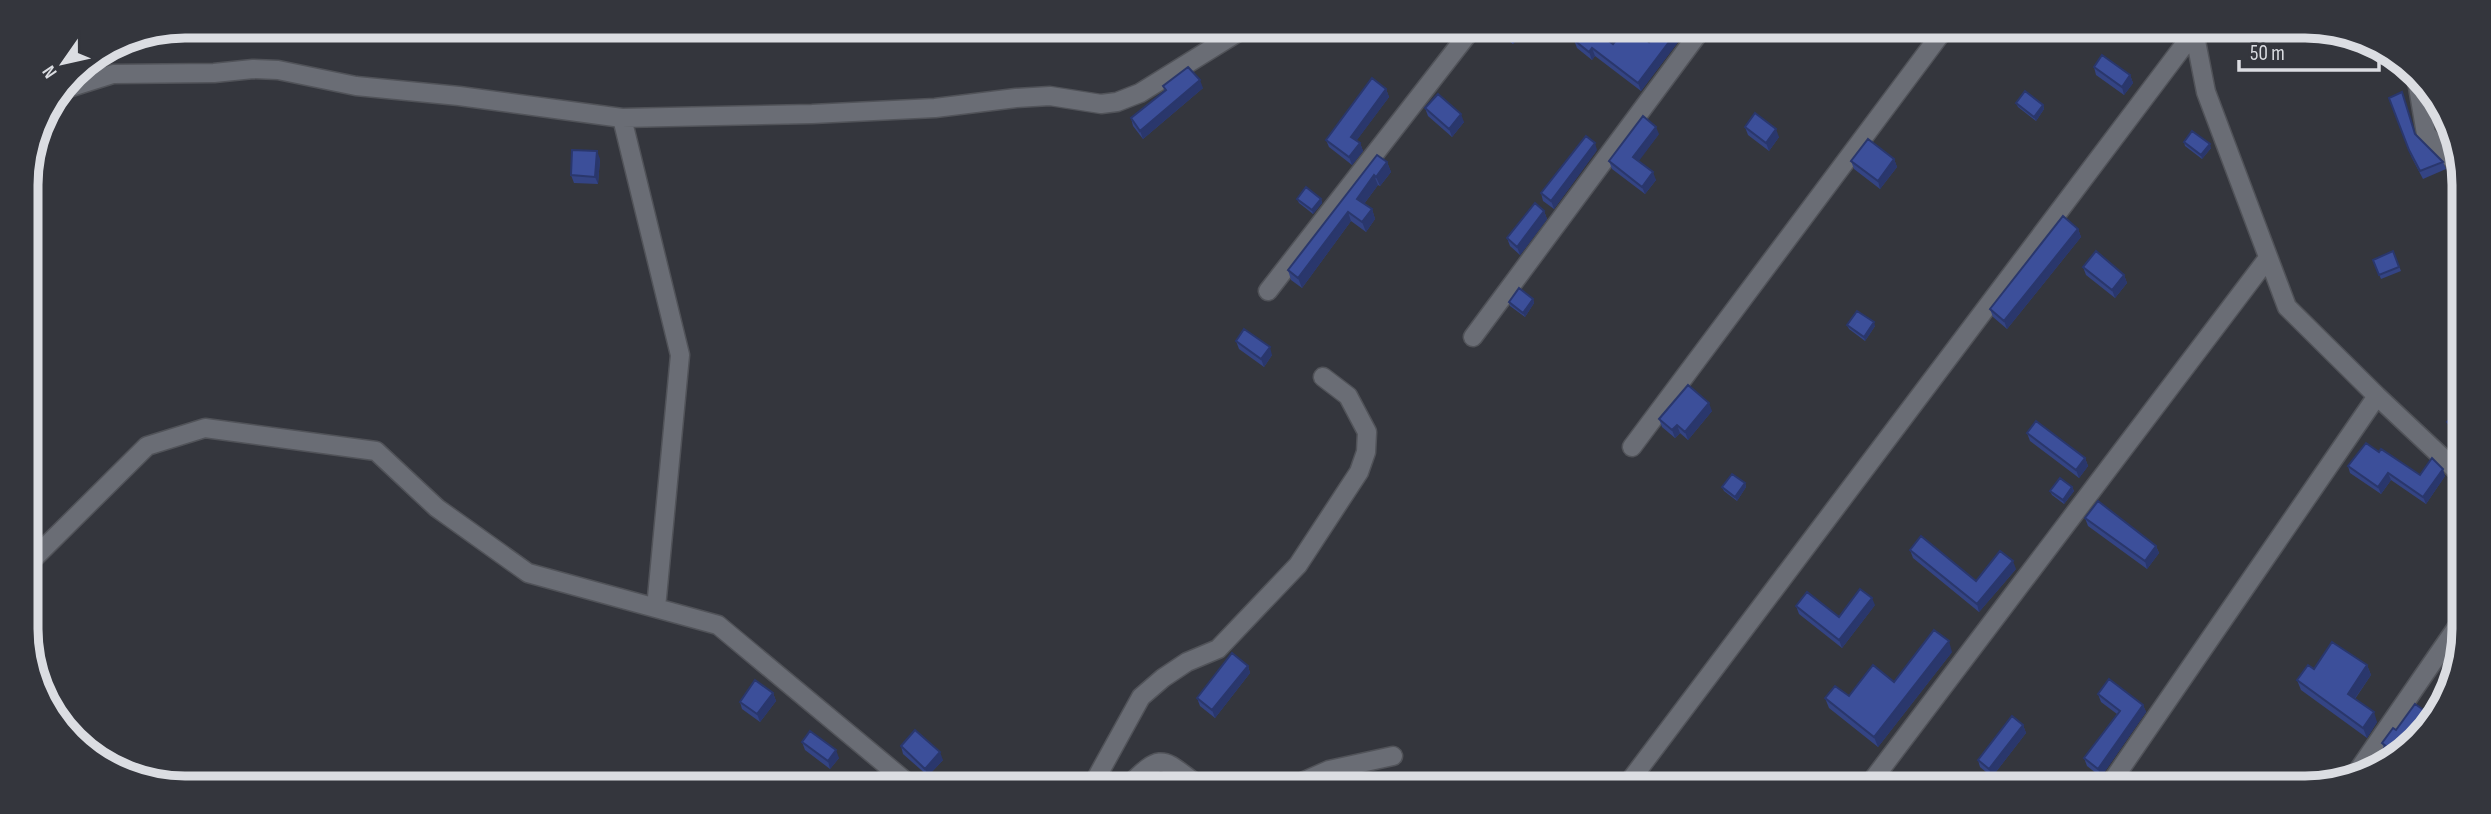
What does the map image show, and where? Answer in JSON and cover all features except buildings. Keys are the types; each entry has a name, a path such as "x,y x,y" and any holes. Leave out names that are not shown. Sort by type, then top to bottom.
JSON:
{"street":[{"path":"1268,291 1464,38"},
{"path":"1473,337 1695,38"},
{"path":"1632,447 1938,38"},
{"path":"1634,775 2189,38"},
{"path":"2195,38 2206,92 2287,307 2452,466"},
{"path":"98,79 113,74 214,74 253,69 278,70 356,86 459,96 622,118 654,119 934,108 1050,96 1101,104 1117,102 1140,93 1228,39"},
{"path":"2419,93 2426,134 2450,157"},
{"path":"622,118 680,355 656,608"},
{"path":"1876,775 2268,258"},
{"path":"1098,776 1141,697 1188,662 1219,649 1298,565 1359,472 1366,452 1367,432 1348,396 1323,377"},
{"path":"2116,775 2377,396"},
{"path":"38,554 147,446 205,428 376,451 437,508 528,573 718,625 899,776"},
{"path":"2363,764 2452,635"},
{"path":"1317,775 1329,770 1393,756"},
{"path":"1138,776 1149,765 1157,762 1168,763 1185,776"}]}
